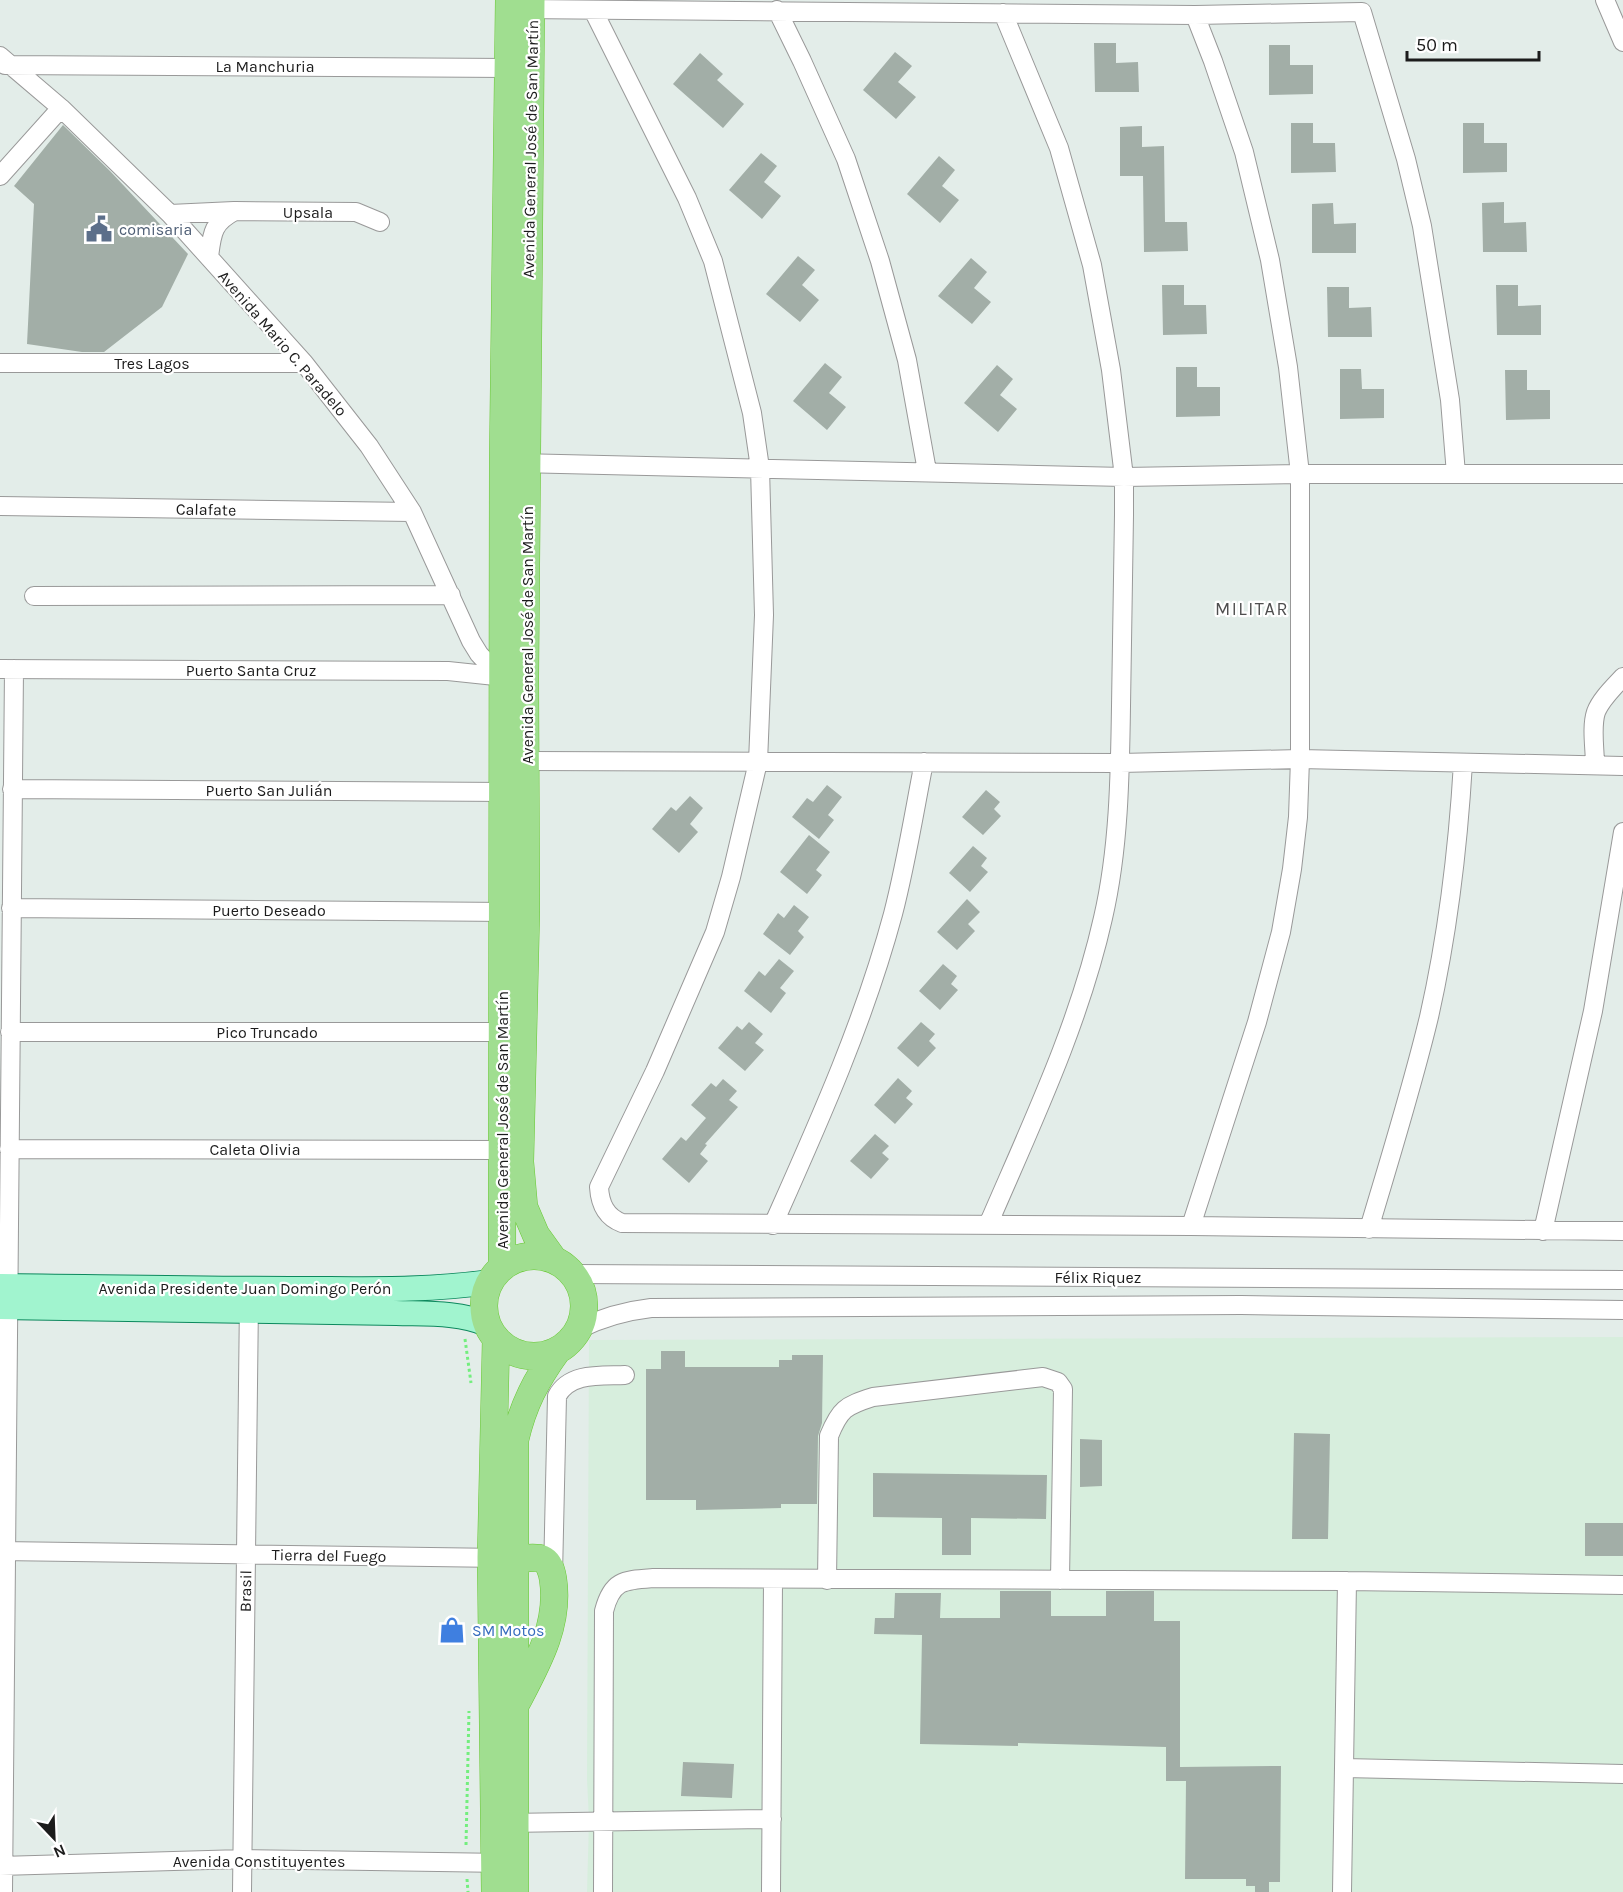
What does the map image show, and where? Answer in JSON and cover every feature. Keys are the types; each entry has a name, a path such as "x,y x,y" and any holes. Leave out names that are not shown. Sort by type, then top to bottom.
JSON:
{"highway":[{"name":"Avenida General José de San Martín","path":"495,1892 505,1863 503,1558 515,1440 521,1417 538,1378 557,1351 570,1341 579,1329 584,1313 584,1297 536,1235 524,1207 520,1182 513,1033 515,463 520,4"},
{"name":"Avenida General José de San Martín","path":"514,677 525,722 526,761 514,792"},
{"name":"Avenida General José de San Martín","path":"496,1275 501,1150 513,1033"},
{"name":"Avenida General José de San Martín","path":"505,1823 515,1705 503,1558 491,1331 484,1310 485,1295 496,1275 514,1260 527,1256 541,1257 563,1267"},
{"path":"491,1331 508,1350 524,1355 541,1356 557,1351"},
{"path":"503,1558 550,1562 553,1609 549,1632 539,1660 515,1705"},
{"name":"Avenida General José de San Martín","path":"505,1863 515,1892"}],"main road":[{"name":"Avenida Presidente Juan Domingo Perón","path":"249,1300 454,1287 496,1275"},
{"name":"Avenida Presidente Juan Domingo Perón","path":"4,1296 249,1300 459,1316 491,1331"}],"street":[{"path":"1605,0 1623,42"},
{"path":"520,4 593,10 1195,15 1362,12 1406,159 1422,226 1450,400 1456,474"},
{"path":"593,10 687,198 714,261 752,413 760,468 764,615 758,762 736,856 715,932 660,1060 598,1188 600,1201 606,1211 614,1220 622,1223 773,1226 1191,1226 1623,1231"},
{"path":"777,10 846,159 880,261 907,360 927,471"},
{"path":"988,1225 1062,1050 1083,989 1103,918 1114,853 1120,763 1124,477 1111,370 1092,265 1059,148 1003,13"},
{"path":"1191,1226 1257,1022 1281,932 1298,817 1300,759 1300,474 1288,367 1270,260 1244,152 1195,15"},
{"name":"La Manchuria","path":"3,62 518,69"},
{"name":"Avenida Mario C. Paradelo","path":"3,62 61,108 170,214 304,363 369,446 412,512 479,654 514,677"},
{"path":"0,176 61,108"},
{"path":"209,258 212,237 217,224 235,212"},
{"name":"Upsala","path":"170,214 356,212 380,222"},
{"name":"Tres Lagos","path":"0,363 304,363"},
{"path":"515,463 1124,477 1300,474 1623,474"},
{"name":"Calafate","path":"0,506 412,512"},
{"path":"34,596 451,595"},
{"path":"3,1892 1,1739 4,1296 9,1149 5,1098 10,1032 5,974 11,908 6,824 12,789 7,669"},
{"name":"Puerto Santa Cruz","path":"7,669 448,671 514,677"},
{"path":"1595,765 1596,711 1623,677"},
{"path":"526,761 1120,763 1300,759 1623,766"},
{"path":"773,1226 840,1072 866,1001 893,914 924,762"},
{"path":"1369,1229 1429,1015 1448,914 1459,837 1463,763"},
{"name":"Puerto San Julián","path":"12,789 514,792"},
{"path":"1543,1231 1593,1011 1623,832"},
{"name":"Puerto Deseado","path":"11,908 514,912"},
{"name":"Pico Truncado","path":"10,1032 513,1033"},
{"name":"Caleta Olivia","path":"9,1149 501,1150"},
{"name":"Félix Riquez","path":"563,1267 1623,1280"},
{"name":"Brasil","path":"242,1892 249,1300"},
{"name":"Félix Riquez","path":"579,1329 623,1311 651,1308 1240,1305 1623,1310"},
{"path":"550,1562 557,1396 564,1386 575,1379 625,1375"},
{"path":"827,1580 829,1436 837,1416 852,1404 873,1397 1043,1377 1058,1382 1063,1389 1060,1580"},
{"name":"Tierra del Fuego","path":"2,1551 503,1558"},
{"path":"603,1892 604,1611 613,1588 626,1580 653,1578 1347,1581 1623,1585"},
{"path":"771,1892 773,1580"},
{"path":"1342,1892 1347,1581"},
{"path":"1344,1768 1623,1774"},
{"path":"505,1823 772,1820"},
{"name":"Avenida Constituyentes","path":"1,1866 243,1859 505,1863"}],"shaded area":[{"path":"1623,1337 1623,1892 587,1892 589,1340"}],"building":[{"path":"1094,43 1116,43 1116,63 1138,62 1139,92 1095,92"},
{"path":"1269,45 1290,45 1290,65 1313,65 1313,94 1269,95"},
{"path":"895,52 912,66 898,82 916,97 896,119 863,90"},
{"path":"700,53 723,74 717,80 744,104 723,128 673,84"},
{"path":"1291,123 1313,123 1313,143 1335,143 1336,172 1291,173"},
{"path":"1463,123 1484,123 1484,143 1507,143 1507,172 1463,173"},
{"name":"comisaria","path":"63,125 188,254 162,307 104,352 82,352 27,344 34,204 14,186"},
{"path":"1142,126 1142,147 1164,146 1165,222 1187,222 1188,251 1144,252 1143,176 1120,176 1120,127"},
{"path":"761,153 777,166 764,182 781,196 762,219 729,190"},
{"path":"939,156 955,170 942,186 959,200 940,223 907,194"},
{"path":"1504,202 1504,223 1526,222 1527,252 1483,252 1482,203"},
{"path":"1333,203 1334,224 1356,223 1356,253 1312,253 1312,204"},
{"path":"798,256 815,270 802,285 819,300 800,322 766,294"},
{"path":"971,258 987,272 974,288 991,302 972,324 938,296"},
{"path":"1162,285 1184,285 1184,305 1206,305 1207,334 1163,335"},
{"path":"1496,285 1518,285 1518,306 1541,305 1541,335 1497,335"},
{"path":"1327,287 1349,287 1349,308 1371,307 1372,337 1328,337"},
{"path":"825,363 842,377 829,393 846,407 827,430 793,401"},
{"path":"997,365 1013,379 1000,395 1017,409 998,432 964,403"},
{"path":"1176,367 1197,367 1197,387 1220,387 1220,416 1176,417"},
{"path":"1340,369 1361,369 1362,389 1384,389 1384,418 1340,419"},
{"path":"1505,370 1527,370 1527,390 1550,390 1550,419 1506,420"},
{"path":"827,785 842,797 828,815 834,820 819,839 792,817 807,798 813,802"},
{"path":"986,790 1000,802 994,809 1001,816 983,835 962,817"},
{"path":"690,796 703,808 690,824 698,832 679,853 652,829 671,807 676,811"},
{"path":"809,835 830,852 816,870 822,875 807,894 780,872"},
{"path":"973,846 987,858 981,866 988,872 970,892 949,873"},
{"path":"967,899 980,912 968,924 975,931 957,950 937,932"},
{"path":"794,905 809,917 798,931 804,937 790,955 763,934 778,913 784,918"},
{"path":"779,959 794,971 780,988 786,993 771,1013 744,991 759,971 765,976"},
{"path":"943,964 957,976 951,984 958,990 940,1010 919,991"},
{"path":"749,1022 763,1034 755,1043 764,1050 745,1071 718,1048 737,1026 742,1030"},
{"path":"921,1022 935,1034 929,1041 936,1048 918,1067 897,1048"},
{"path":"898,1078 912,1091 906,1098 913,1104 895,1124 874,1105"},
{"path":"723,1079 737,1091 729,1100 738,1107 705,1144 707,1145 700,1154 708,1161 689,1183 662,1159 681,1137 686,1141 706,1118 691,1105 711,1083 716,1087"},
{"path":"875,1134 889,1146 882,1153 889,1159 871,1179 850,1161"},
{"path":"661,1351 685,1351 685,1367 779,1367 779,1360 792,1360 792,1355 823,1355 817,1504 781,1504 781,1508 696,1510 696,1500 646,1500 646,1369 661,1369"},
{"path":"1294,1433 1330,1434 1328,1539 1292,1539"},
{"path":"1080,1439 1102,1440 1102,1486 1080,1487"},
{"path":"873,1473 1047,1475 1046,1519 971,1518 971,1555 942,1555 942,1518 873,1517"},
{"path":"1585,1523 1623,1523 1623,1556 1585,1556"},
{"path":"1000,1591 1051,1591 1051,1616 1106,1616 1106,1591 1154,1591 1154,1621 1180,1621 1180,1767 1281,1766 1280,1882 1269,1882 1269,1892 1255,1892 1255,1886 1246,1886 1246,1879 1185,1879 1186,1781 1166,1781 1166,1747 1018,1743 1018,1746 920,1744 922,1635 874,1634 875,1618 894,1618 895,1593 941,1593 940,1618 1000,1618"},
{"path":"683,1762 734,1764 732,1798 681,1796"}],"place":[{"name":"comisaria","path":"99,229"},
{"name":"SM Motos","path":"452,1630"}],"district":[{"name":"MILITAR","path":"1252,609"}]}
